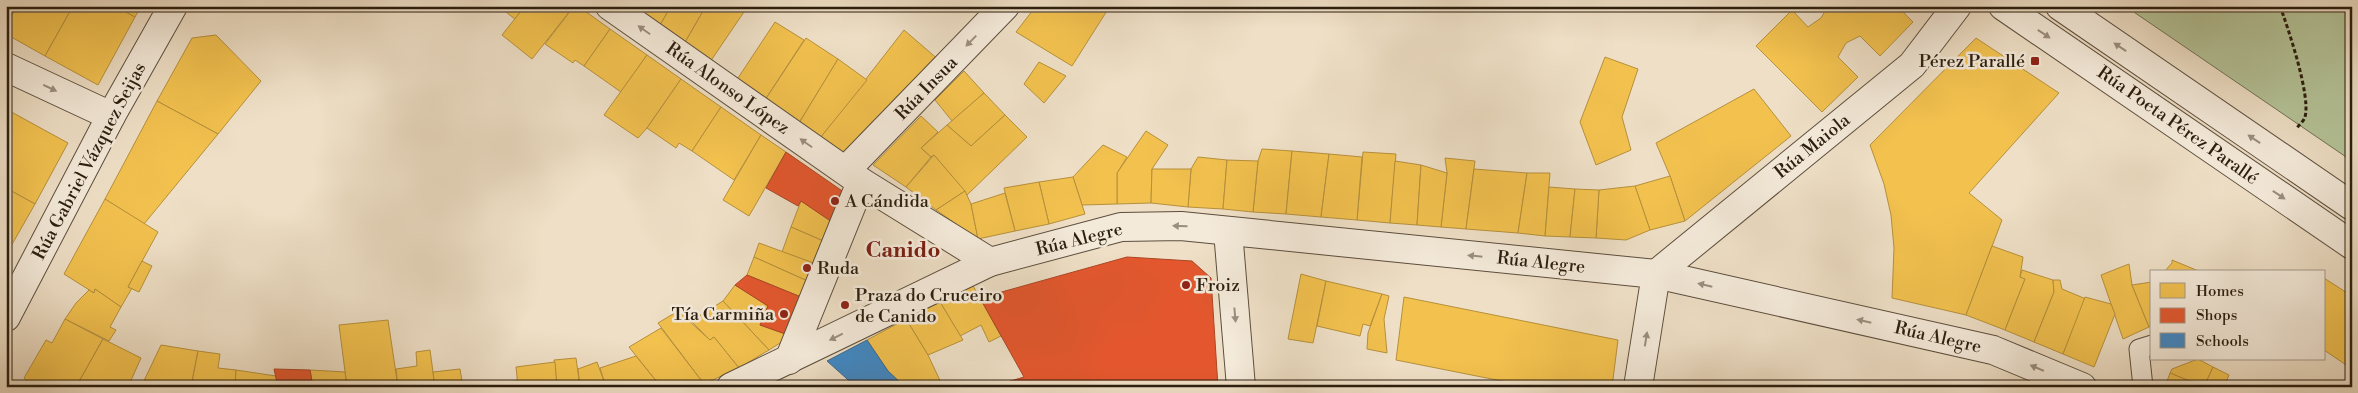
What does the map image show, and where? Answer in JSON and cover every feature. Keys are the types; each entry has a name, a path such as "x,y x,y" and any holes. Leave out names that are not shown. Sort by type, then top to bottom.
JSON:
{"street":[{"name":"Rúa Gabriel Vázquez Seijas","path":"6,317 111,116 173,6"},
{"name":"Rúa Alonso López","path":"610,6 854,176"},
{"name":"Rúa Insua","path":"854,176 1005,6"},
{"name":"Rúa Maiola","path":"1656,274 1912,65 1957,6"},
{"name":"Rúa Poeta Pérez Parallé","path":"2003,6 2352,245"},
{"name":"Rúa Poeta Pérez Parallé","path":"2060,6 2352,206"},
{"path":"6,67 111,116"},
{"path":"789,360 854,176 990,262"},
{"name":"Rúa Alegre","path":"990,262 1121,227 1181,226 1656,274 1993,350 2082,387"},
{"path":"1228,231 1241,387"},
{"path":"731,387 990,262"},
{"path":"1638,387 1656,274"}],"lane":[{"path":"2143,387 2139,349 2150,346"}],"path":[{"path":"2278,155 2305,117 2303,91 2293,42 2280,6"}],"green space":[{"path":"2125,6 2352,6 2352,161"}],"building: Homes":[{"path":"6,6 17,6 6,26"},
{"path":"17,6 73,6 45,56 6,34 6,26"},
{"path":"73,6 115,6 135,17 98,85 45,56"},
{"path":"115,6 141,6 135,17"},
{"path":"498,6 525,6 515,19"},
{"path":"525,6 574,6 532,59 502,35"},
{"path":"574,6 578,6 610,29 584,66 575,60 573,63 545,44"},
{"path":"630,6 671,6 659,27"},
{"path":"671,6 706,6 684,44 659,27"},
{"path":"706,6 748,6 710,62 684,44"},
{"path":"1036,6 1110,6 1072,66 1016,32"},
{"path":"1828,6 1897,6 1913,22 1880,56 1860,36 1846,43 1838,57 1858,77 1822,112 1756,46 1792,10 1808,27 1821,18"},
{"path":"775,22 804,40 765,100 736,81"},
{"path":"610,29 647,55 621,92 584,66"},
{"path":"904,30 940,61 847,157 820,138"},
{"path":"216,35 261,81 218,134 157,101 192,38"},
{"path":"806,38 838,59 799,123 765,100"},
{"path":"1976,38 2059,93 1969,193 2002,220 1966,315 1892,298 1894,248 1891,215 1884,184 1870,145"},
{"path":"647,55 681,79 638,138 604,115"},
{"path":"1605,57 1638,69 1622,117 1631,150 1596,165 1580,122"},
{"path":"838,59 867,80 820,138 799,123"},
{"path":"1039,62 1066,76 1044,103 1024,84"},
{"path":"964,71 984,93 952,121 935,100"},
{"path":"681,79 721,107 692,151 679,143 676,148 647,128"},
{"path":"1754,89 1791,136 1685,221 1670,176 1656,143"},
{"path":"984,93 1005,115 971,146 947,125"},
{"path":"157,101 218,134 144,224 105,199"},
{"path":"721,107 761,135 734,180 692,151"},
{"path":"6,109 68,143 35,204 6,188 6,164 10,158 6,157"},
{"path":"1005,115 1027,137 967,195 934,155 931,157 921,148 947,125 971,146"},
{"path":"921,116 938,132 921,148 931,157 906,187 873,165"},
{"path":"1146,131 1168,145 1152,169 1151,203 1117,204 1117,173"},
{"path":"761,135 786,152 749,216 723,200"},
{"path":"1103,145 1127,157 1117,173 1117,204 1082,205 1073,177"},
{"path":"1262,149 1292,151 1286,214 1253,212 1258,161"},
{"path":"1292,151 1329,154 1321,217 1286,214"},
{"path":"1363,152 1396,154 1390,223 1357,220"},
{"path":"1329,154 1362,157 1357,220 1321,217"},
{"path":"934,155 965,191 936,210 906,187"},
{"path":"1198,157 1227,160 1223,209 1188,207 1191,169"},
{"path":"1445,158 1475,161 1466,229 1441,227 1447,173"},
{"path":"1227,160 1258,161 1253,212 1223,209"},
{"path":"1395,161 1421,165 1417,225 1390,223"},
{"path":"1421,165 1447,173 1441,227 1417,225"},
{"path":"1152,169 1191,169 1188,207 1151,203"},
{"path":"1474,169 1527,173 1518,233 1466,229"},
{"path":"1527,173 1550,173 1545,236 1518,233"},
{"path":"1670,176 1685,221 1650,230 1635,186"},
{"path":"1073,177 1085,214 1049,224 1039,182"},
{"path":"1039,182 1049,224 1015,231 1004,188"},
{"path":"1635,186 1650,230 1626,240 1596,238 1599,190"},
{"path":"1549,187 1575,189 1570,237 1545,236"},
{"path":"6,188 35,204 6,255"},
{"path":"1575,189 1599,190 1596,238 1570,237"},
{"path":"965,191 971,204 978,239 936,210"},
{"path":"1005,193 1015,231 978,239 971,204"},
{"path":"105,199 158,232 128,287 132,288 121,307 95,289 94,293 64,274"},
{"path":"801,201 835,224 828,243 791,227"},
{"path":"791,227 828,243 819,265 782,252"},
{"path":"759,243 819,265 812,283 754,257"},
{"path":"1992,246 2023,257 2020,277 2025,279 2005,330 1966,315"},
{"path":"754,257 812,283 806,299 747,275"},
{"path":"2172,260 2196,270 2166,270 2172,263"},
{"path":"142,261 152,266 139,292 128,287"},
{"path":"2129,264 2132,285 2149,327 2123,339 2101,275"},
{"path":"2022,270 2053,280 2054,292 2034,342 2005,330 2025,279 2020,277"},
{"path":"1301,274 1326,281 1313,343 1288,339"},
{"path":"2326,279 2352,296 2352,369 2326,351"},
{"path":"2053,280 2060,280 2062,289 2086,299 2063,354 2034,342 2054,292"},
{"path":"1326,281 1382,294 1370,326 1363,324 1360,336 1317,326"},
{"path":"2150,282 2149,327 2132,285"},
{"path":"972,284 1001,336 989,342 981,325 960,336 940,302"},
{"path":"735,285 768,306 760,325 791,336 769,350 723,301"},
{"path":"95,289 121,307 110,327 116,330 109,341 65,319 76,303 89,290 94,293"},
{"path":"1382,294 1389,296 1384,319 1387,353 1367,349 1368,333"},
{"path":"1404,297 1618,340 1612,387 1532,387 1396,360"},
{"path":"2085,297 2111,304 2115,314 2094,367 2063,354"},
{"path":"723,301 769,350 739,368 714,337 710,340 691,321"},
{"path":"940,302 963,340 928,355 906,319"},
{"path":"678,311 710,340 714,337 739,368 704,384 658,323"},
{"path":"65,319 103,339 76,387 43,387 29,383 24,378 46,340 52,343"},
{"path":"906,319 928,355 943,387 905,387 888,371 867,340"},
{"path":"388,320 398,387 347,387 339,325"},
{"path":"661,328 704,384 695,387 661,387 629,347"},
{"path":"103,339 141,358 128,387 76,387"},
{"path":"161,345 198,351 191,387 141,387"},
{"path":"430,350 435,387 398,387 396,369 417,366 416,352"},
{"path":"198,351 220,354 218,368 236,370 235,387 191,387"},
{"path":"636,356 661,387 606,387 600,368"},
{"path":"576,358 580,387 557,387 554,360"},
{"path":"2195,360 2200,360 2213,367 2204,387 2170,373 2172,369"},
{"path":"555,362 557,387 518,387 516,367"},
{"path":"597,362 606,387 580,387 578,369"},
{"path":"2213,367 2229,375 2224,387 2204,387"},
{"path":"460,369 463,387 435,387 433,372"},
{"path":"236,370 276,376 278,387 235,387"},
{"path":"310,370 345,372 347,387 313,387"},
{"path":"2170,373 2204,387 2165,387"},
{"path":"518,381 518,387 489,387 489,383"}],"building: Shops":[{"path":"786,152 851,197 835,224 801,201 798,206 766,188"},
{"path":"1127,257 1192,261 1211,278 1218,387 1007,387 1004,383 1024,377 980,298"},
{"path":"747,275 806,299 791,336 760,325 768,306 735,285"},
{"path":"274,369 310,370 313,387 278,387"}],"building: Schools":[{"path":"867,340 888,371 905,387 856,387 827,361"}],"place":[{"name":"Pérez Parallé","path":"2035,61"},
{"name":"A Cándida","path":"835,201"},
{"name":"Ruda","path":"807,268"},
{"name":"Froiz","path":"1186,285"},
{"name":"Praza do Cruceiro de Canido","path":"845,305"},
{"name":"Tía Carmiña","path":"784,314"}],"district":[{"name":"Canido","path":"903,249"}]}
